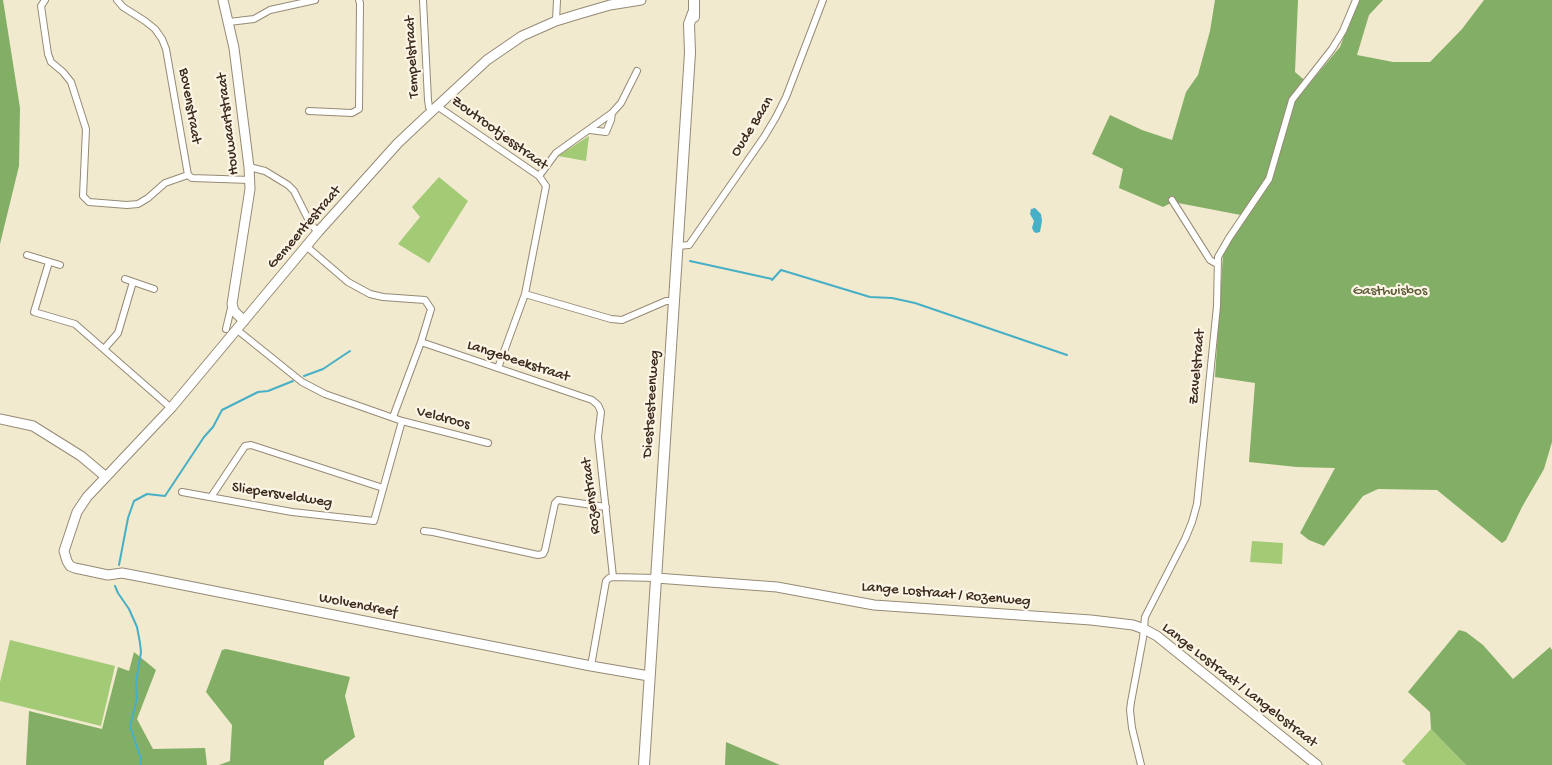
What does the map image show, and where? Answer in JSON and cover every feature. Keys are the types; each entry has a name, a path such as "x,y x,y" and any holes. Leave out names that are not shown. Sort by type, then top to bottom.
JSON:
{"main road":[{"name":"Diestsesteenweg","path":"644,765 691,45 688,35 694,0"}],"street":[{"path":"45,0 41,6 48,54 51,62 64,72 71,82 86,129 83,196 89,202 127,206 138,204 165,183 188,174 192,178 250,180"},
{"name":"Bovenstraat","path":"117,0 123,7 146,21 162,39 166,49 188,174"},
{"name":"Houwaartstraat","path":"224,0 234,48 250,180 232,304 226,329"},
{"path":"229,22 254,19 270,10 315,0"},
{"path":"309,111 355,113 359,109 359,0"},
{"name":"Tempelstraat","path":"423,0 428,107 434,108"},
{"path":"556,21 557,0"},
{"name":"Gemeentestraat","path":"64,561 67,539 77,512 87,497 171,408 306,246 398,143 480,66 522,36 556,21 596,8 641,0"},
{"name":"Oude Baan","path":"678,246 689,245 776,117 786,97 823,0"},
{"name":"Zavelstraat","path":"1138,763 1130,710 1147,612 1185,539 1197,504 1217,306 1217,264 1222,248 1269,179 1292,100 1332,49 1343,31 1356,0"},
{"path":"539,176 556,153 612,113 621,103 637,71"},
{"name":"Zoutrootjesstraat","path":"434,108 539,176 546,186 524,294 498,368"},
{"path":"590,130 606,132 612,113"},
{"path":"249,166 265,170 288,185 294,191 310,223 318,232"},
{"path":"1172,200 1210,260 1217,264"},
{"path":"306,246 348,282 370,294 383,297 425,300 431,309 392,417"},
{"path":"27,255 60,266"},
{"path":"49,262 34,312 74,324 171,408"},
{"path":"124,279 154,289"},
{"path":"104,349 118,333 134,282"},
{"path":"524,294 611,319 622,320 666,301 674,301"},
{"path":"232,304 234,311 244,321"},
{"name":"Veldroos","path":"236,329 302,382 325,394 402,421 488,443"},
{"name":"Langebeekstraat","path":"420,342 592,400 598,405 601,412"},
{"name":"Rozenstraat","path":"601,412 598,437 613,577"},
{"path":"0,419 33,426 81,456 106,477"},
{"path":"383,488 402,421"},
{"name":"Sliepersveldweg","path":"251,445 383,488 374,521 292,512 211,497 245,446 251,445"},
{"path":"182,492 211,497"},
{"path":"424,532 433,532 538,555 543,554 545,550 555,503 558,500 606,508"},
{"name":"Wolvendreef","path":"64,561 75,568 104,574 143,577 649,676"},
{"path":"591,666 606,581 613,577 656,578"},
{"name":"Lange Lostraat / Rozenweg","path":"656,578 777,586 874,605 1091,620 1144,628"},
{"name":"Lange Lostraat / Langelostraat","path":"1144,628 1157,636 1317,765"}],"green space":[{"path":"0,0 3,0 20,108 19,166 0,244"},
{"name":"Gasthuisbos","path":"1215,0 1298,0 1295,72 1309,84 1340,47 1358,0 1383,0 1369,15 1357,55 1393,62 1430,62 1462,29 1484,0 1552,0 1552,442 1544,469 1506,540 1502,543 1437,490 1378,489 1363,496 1324,546 1309,540 1300,533 1335,468 1297,467 1249,462 1255,383 1215,377 1223,254 1246,216 1173,202 1163,207 1119,188 1123,169 1092,154 1110,115 1142,130 1172,140 1186,92 1198,75 1210,31"},
{"path":"589,136 586,161 558,156"},
{"path":"439,177 468,201 429,263 398,244 420,217 412,207"},
{"path":"1252,541 1283,543 1282,564 1250,562"},
{"path":"1459,630 1466,632 1483,645 1513,679 1550,647 1552,650 1552,765 1466,765 1431,729 1430,712 1408,692"},
{"path":"10,640 115,666 101,726 0,701 0,682"},
{"path":"226,649 350,677 345,696 355,737 324,761 324,765 219,765 230,761 232,725 206,692 222,650"},
{"path":"134,652 156,670 137,719 153,749 205,748 207,765 26,765 29,711 102,729 118,667 129,671"},
{"path":"1431,729 1466,765 1406,765 1402,761"},
{"path":"726,742 780,765 725,765"}],"water":[{"path":"1035,208 1041,214 1042,221 1040,232 1036,233 1032,228 1034,221 1030,214 1031,209"}],"waterway":[{"path":"690,261 772,279"},
{"path":"772,280 781,270 870,297 892,298 915,303 1067,355"},
{"path":"304,376 323,369 350,351"},
{"path":"119,565 128,518 134,501 147,494 165,496 204,437 213,427 222,410 258,392 268,391 293,381"},
{"path":"115,586 137,627 140,643 141,652 136,682 137,699 130,726 141,759 141,765"}]}
